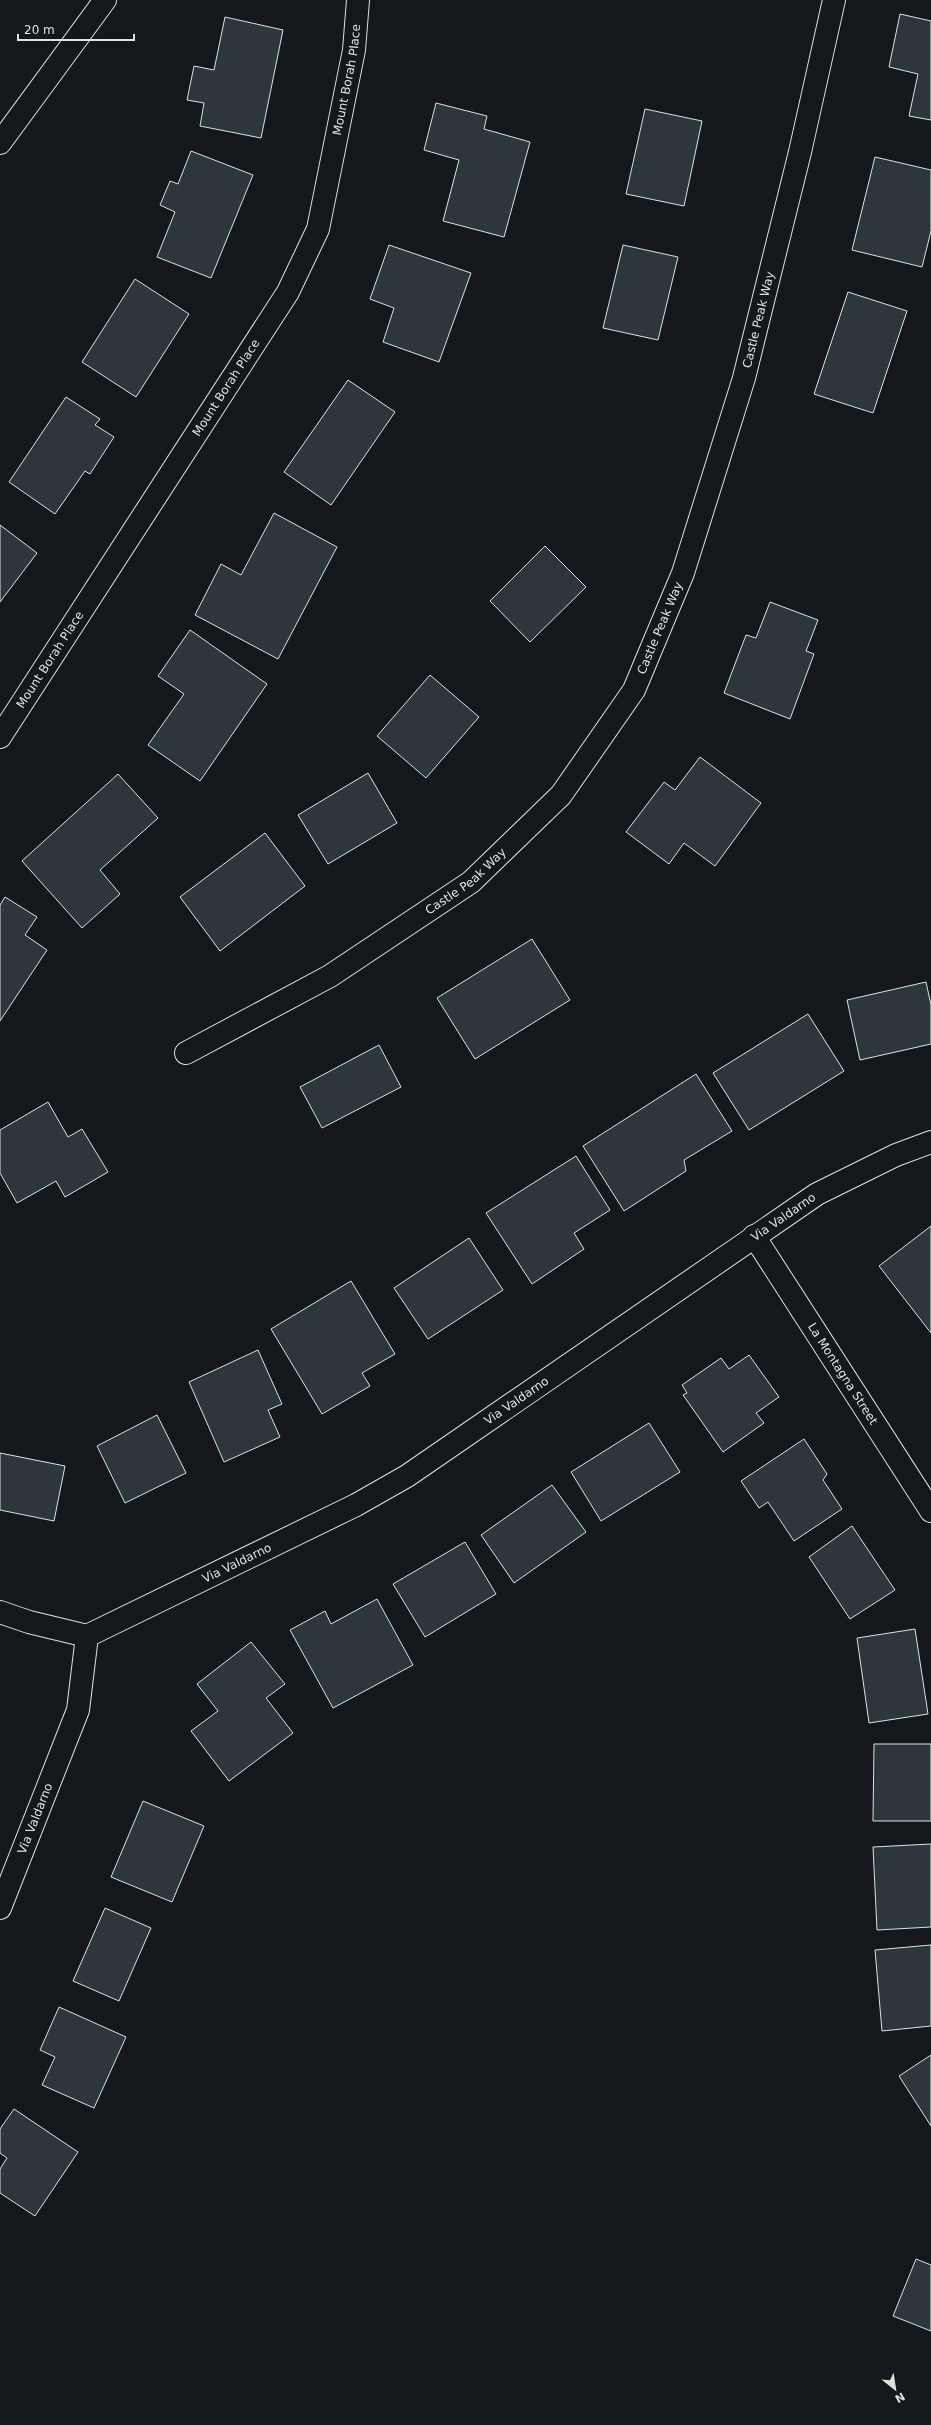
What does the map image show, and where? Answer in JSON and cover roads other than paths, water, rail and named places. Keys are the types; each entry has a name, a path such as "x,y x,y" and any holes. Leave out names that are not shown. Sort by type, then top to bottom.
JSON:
{"street":[{"path":"0,143 104,0"},
{"name":"Mount Borah Place","path":"0,737 288,292 318,229 354,50 358,0"},
{"name":"Castle Peak Way","path":"186,1053 330,976 471,882 561,795 634,690 683,573 744,378 800,152 834,0"},
{"name":"Via Valdarno","path":"0,1908 78,1710 87,1636 356,1505 407,1476 817,1194 896,1155 931,1142"},
{"name":"La Montagna Street","path":"754,1236 931,1511"},
{"path":"0,1612 29,1622 87,1636"}]}
